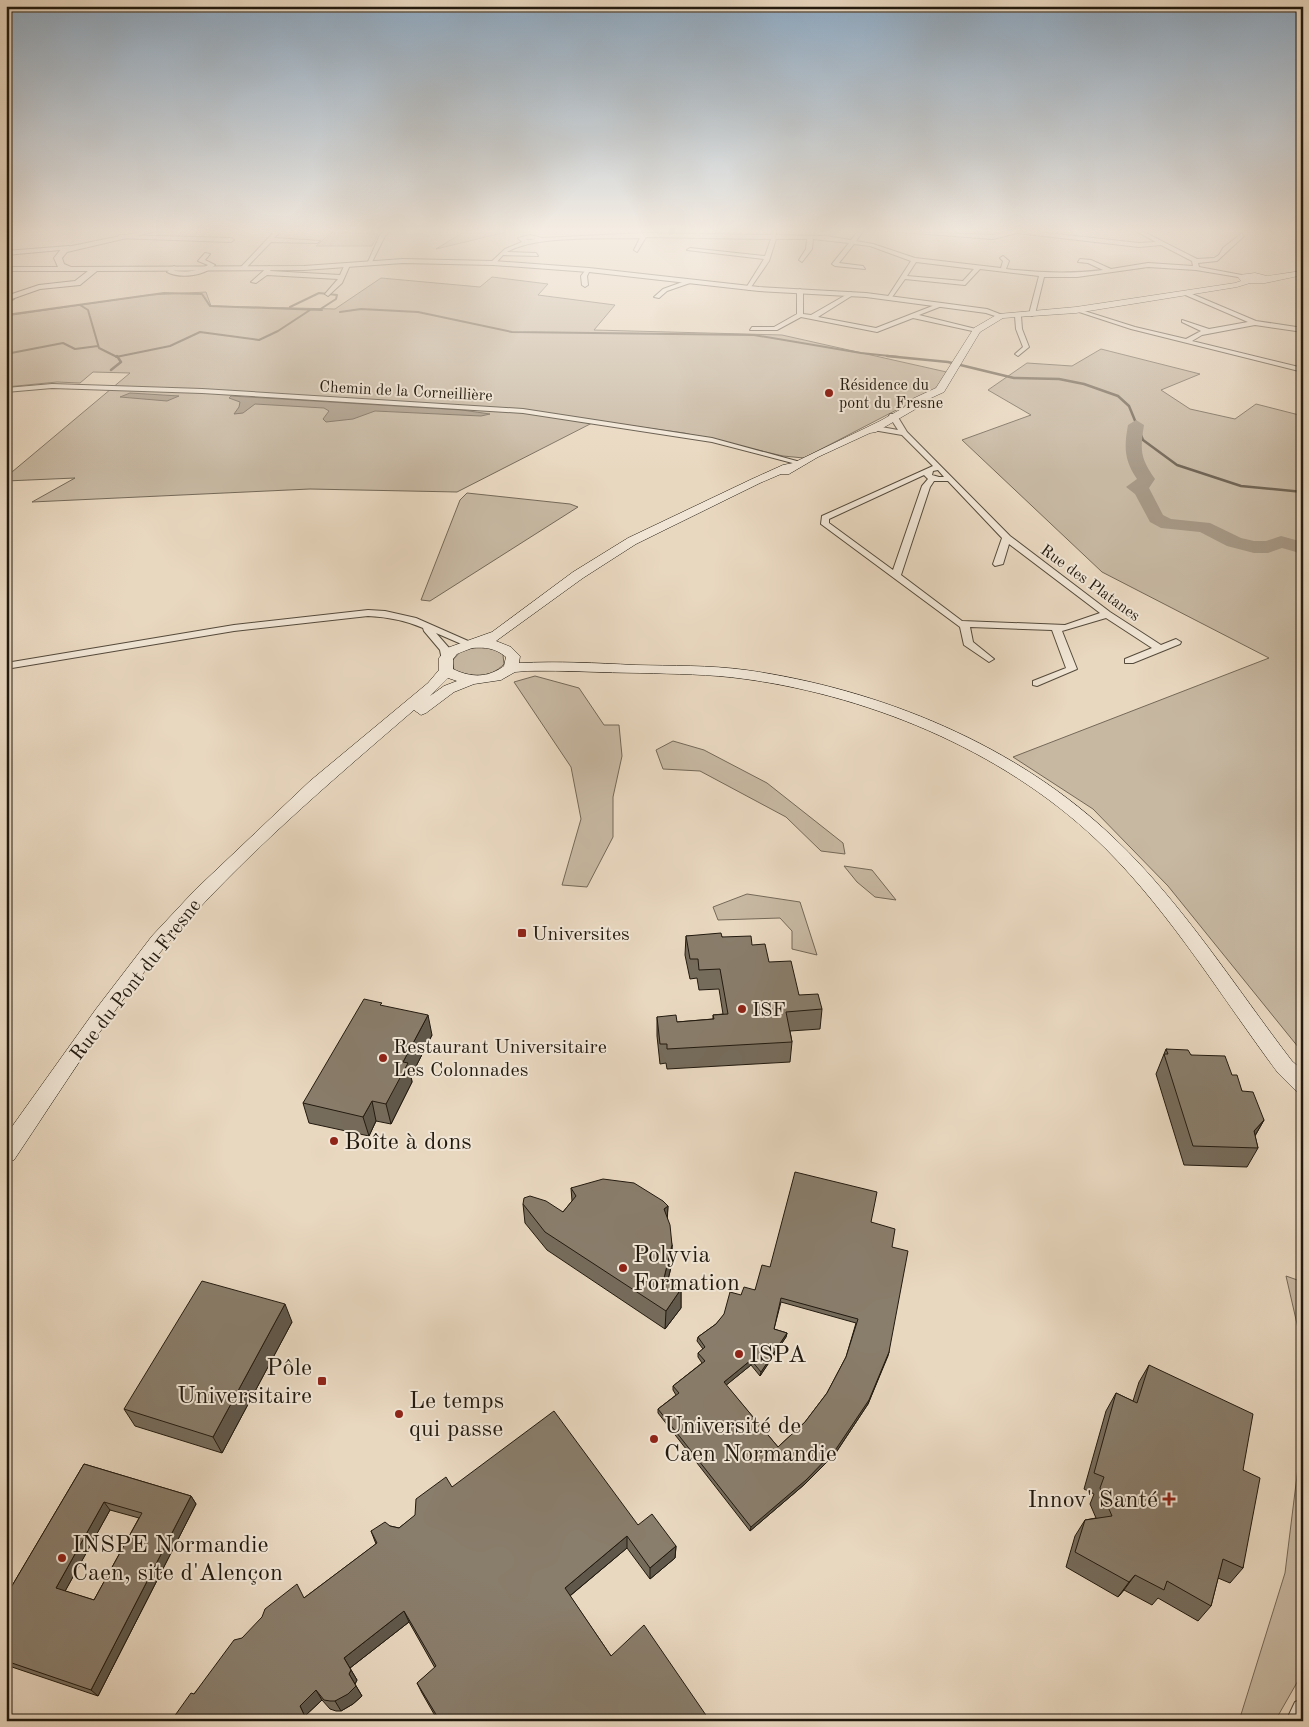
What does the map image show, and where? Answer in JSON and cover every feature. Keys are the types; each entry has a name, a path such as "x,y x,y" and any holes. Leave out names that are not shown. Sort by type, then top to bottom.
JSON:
{"main road":[{"path":"475,644 497,635 597,563 632,541 674,520 701,511 799,464 818,457 878,426 916,402 940,390 977,330 1002,316 1069,311"},
{"path":"446,665 461,679 493,679 510,658 513,638 597,563"},
{"path":"475,644 500,646 510,658 543,666 729,672 820,689 902,715 992,757 1038,785 1096,830 1141,876 1286,1067 1303,1085"},
{"name":"Rue du Pont du Fresne","path":"6,1152 103,1014 159,941 238,858 432,686 446,665 452,651 475,644"},
{"name":"Rue du Pont du Fresne","path":"303,799 330,781 449,688 472,680"}],"street":[{"path":"813,317 824,311"},
{"path":"752,329 775,329 800,314 877,330 926,311"},
{"path":"984,311 1002,316"},
{"path":"1078,311 1133,328 1189,340 1303,370"},
{"path":"1226,311 1255,323 1303,330"},
{"path":"913,316 977,330"},
{"path":"1018,316 1019,329 1026,347 1018,354"},
{"path":"1184,321 1207,332"},
{"path":"1189,340 1196,334 1255,323"},
{"name":"Chemin de la Corneillière","path":"6,390 52,386 202,391 523,411 712,440 799,464"},
{"path":"893,416 904,433 937,468"},
{"path":"878,426 904,433"},
{"path":"896,576 930,469 937,468"},
{"name":"Rue des Platanes","path":"937,468 950,478 1007,538 1107,614 1159,648"},
{"path":"950,478 944,480 917,474 825,518 825,524 957,623 1066,628 1107,614"},
{"path":"998,564 1007,538"},
{"path":"6,666 234,628 368,613 395,616 475,644"},
{"path":"419,623 438,639 445,649 446,665"},
{"path":"964,624 968,643 989,659"},
{"path":"1036,683 1072,669 1056,627"},
{"path":"1129,661 1176,642"},
{"path":"1297,1721 1303,1710"}],"shaded area":[{"path":"43,311 610,311 594,330 782,335 951,373 933,391 804,458 783,456 684,433 596,421 457,492 310,489 32,502 75,478 6,481 6,477 130,373 93,372 80,383 57,382 6,387 6,316"},
{"path":"1101,349 1200,374 1161,390 1190,409 1235,419 1256,404 1303,416 1303,1053 1168,886 1093,809 1013,757 1269,658 1102,572 962,440 1031,415 988,390 1027,363 1072,366"},
{"path":"130,393 179,396 167,401 120,397"},
{"path":"231,396 462,410 490,414 481,416 375,411 353,419 326,422 323,419 329,411 324,408 255,404 243,413 234,414 240,402 229,398"},
{"path":"467,493 570,504 578,507 430,601 421,600 460,500"},
{"path":"476,647 499,651 503,655 504,664 493,672 480,675 454,670 452,661 460,652"},
{"path":"535,676 579,688 604,725 619,725 622,756 613,797 613,837 587,887 562,885 581,819 571,767 514,682"},
{"path":"673,741 704,750 767,783 843,843 845,854 821,851 786,817 700,771 663,769 656,750"},
{"path":"844,866 872,870 896,900 875,897 857,882"},
{"path":"747,894 800,902 817,955 792,949 792,931 780,918 718,920 713,907"},
{"path":"1286,1276 1303,1282 1303,1350"},
{"path":"1303,1427 1303,1672 1275,1721 1239,1721 1285,1573"}],"building":[{"path":"721,933 722,937 751,936 752,945 765,944 769,962 791,961 799,995 818,994 822,1009 786,1012 792,1042 667,1049 667,1044 660,1044 657,1017 676,1015 677,1022 714,1019 713,1015 728,1014 720,969 699,970 698,959 690,959 686,936"},
{"name":"Restaurant Universitaire Les Colonnades","path":"364,999 382,1003 380,1005 428,1015 403,1062 408,1063 386,1104 372,1101 363,1117 303,1103"},
{"path":"1166,1049 1188,1050 1191,1055 1225,1056 1232,1075 1237,1075 1242,1091 1253,1092 1264,1120 1254,1131 1258,1148 1193,1146 1164,1054 1168,1054"},
{"name":"ISPA","path":"795,1172 877,1192 871,1222 895,1229 892,1247 908,1251 889,1352 869,1400 836,1449 806,1480 751,1527 658,1409 679,1393 673,1386 705,1361 698,1353 705,1347 698,1337 716,1324 724,1314 730,1292 741,1295 744,1287 755,1290 762,1265 770,1267","holes":["781,1298 858,1319 846,1357 827,1393 805,1422 778,1447 724,1382 751,1360 761,1372 787,1333 774,1329"]},
{"name":"Polyvia Formation","path":"603,1179 634,1183 668,1206 664,1209 670,1225 672,1245 664,1278 681,1289 666,1311 545,1232 523,1204 524,1198 530,1196 546,1201 563,1212 576,1196 571,1188"},
{"path":"202,1281 285,1304 213,1437 124,1409"},
{"name":"Innov' Santé","path":"1149,1365 1253,1414 1243,1470 1260,1478 1243,1568 1223,1559 1211,1606 1167,1581 1164,1590 1135,1575 1129,1582 1075,1552 1085,1520 1112,1516 1100,1488 1104,1477 1094,1473 1116,1393 1137,1403"},
{"path":"554,1411 638,1525 652,1514 676,1546 650,1568 627,1536 565,1588 611,1656 644,1625 710,1721 440,1721 417,1683 436,1666 404,1611 344,1658 351,1670 349,1674 356,1686 348,1694 335,1701 330,1701 324,1700 316,1690 300,1706 307,1721 171,1721 191,1693 194,1694 234,1640 242,1638 262,1617 265,1609 297,1584 304,1598 377,1543 371,1531 385,1522 390,1526 399,1528 415,1515 416,1499 446,1477 452,1487"},
{"name":"INSPE Normandie Caen, site d'Alençon","path":"84,1464 191,1496 91,1690 6,1661 6,1596","holes":["104,1502 142,1513 94,1600 56,1588"]}],"waterway":[{"path":"6,315 38,311"},
{"path":"88,311 99,348 115,356"},
{"path":"117,357 170,346 200,332 259,340 278,331 309,311"},
{"path":"340,312 350,311"},
{"path":"391,311 418,312 512,332 754,335 861,353 899,357"},
{"path":"6,354 63,343 75,349 98,346"},
{"path":"887,356 948,362 1014,378 1059,379 1084,384 1118,396 1129,406 1143,440 1177,465 1241,486 1303,492"},
{"path":"111,370 121,362 117,357"},
{"path":"1136,425 1132,448 1133,454 1137,465 1146,479 1143,484 1135,487 1142,491 1156,518 1167,524 1204,527 1234,542 1254,547 1268,547 1281,542 1303,548"}],"place":[{"name":"Résidence du pont du Fresne","path":"829,393"},
{"name":"Universites","path":"522,933"},
{"name":"ISF","path":"742,1009"},
{"name":"Restaurant Universitaire Les Colonnades","path":"383,1058"},
{"name":"Boîte à dons","path":"334,1141"},
{"name":"Polyvia Formation","path":"623,1268"},
{"name":"ISPA","path":"739,1354"},
{"name":"Pôle Universitaire","path":"322,1381"},
{"name":"Le temps qui passe","path":"399,1414"},
{"name":"Université de Caen Normandie","path":"654,1439"},
{"name":"Innov' Santé","path":"1169,1499"},
{"name":"INSPE Normandie Caen, site d'Alençon","path":"62,1558"}]}
